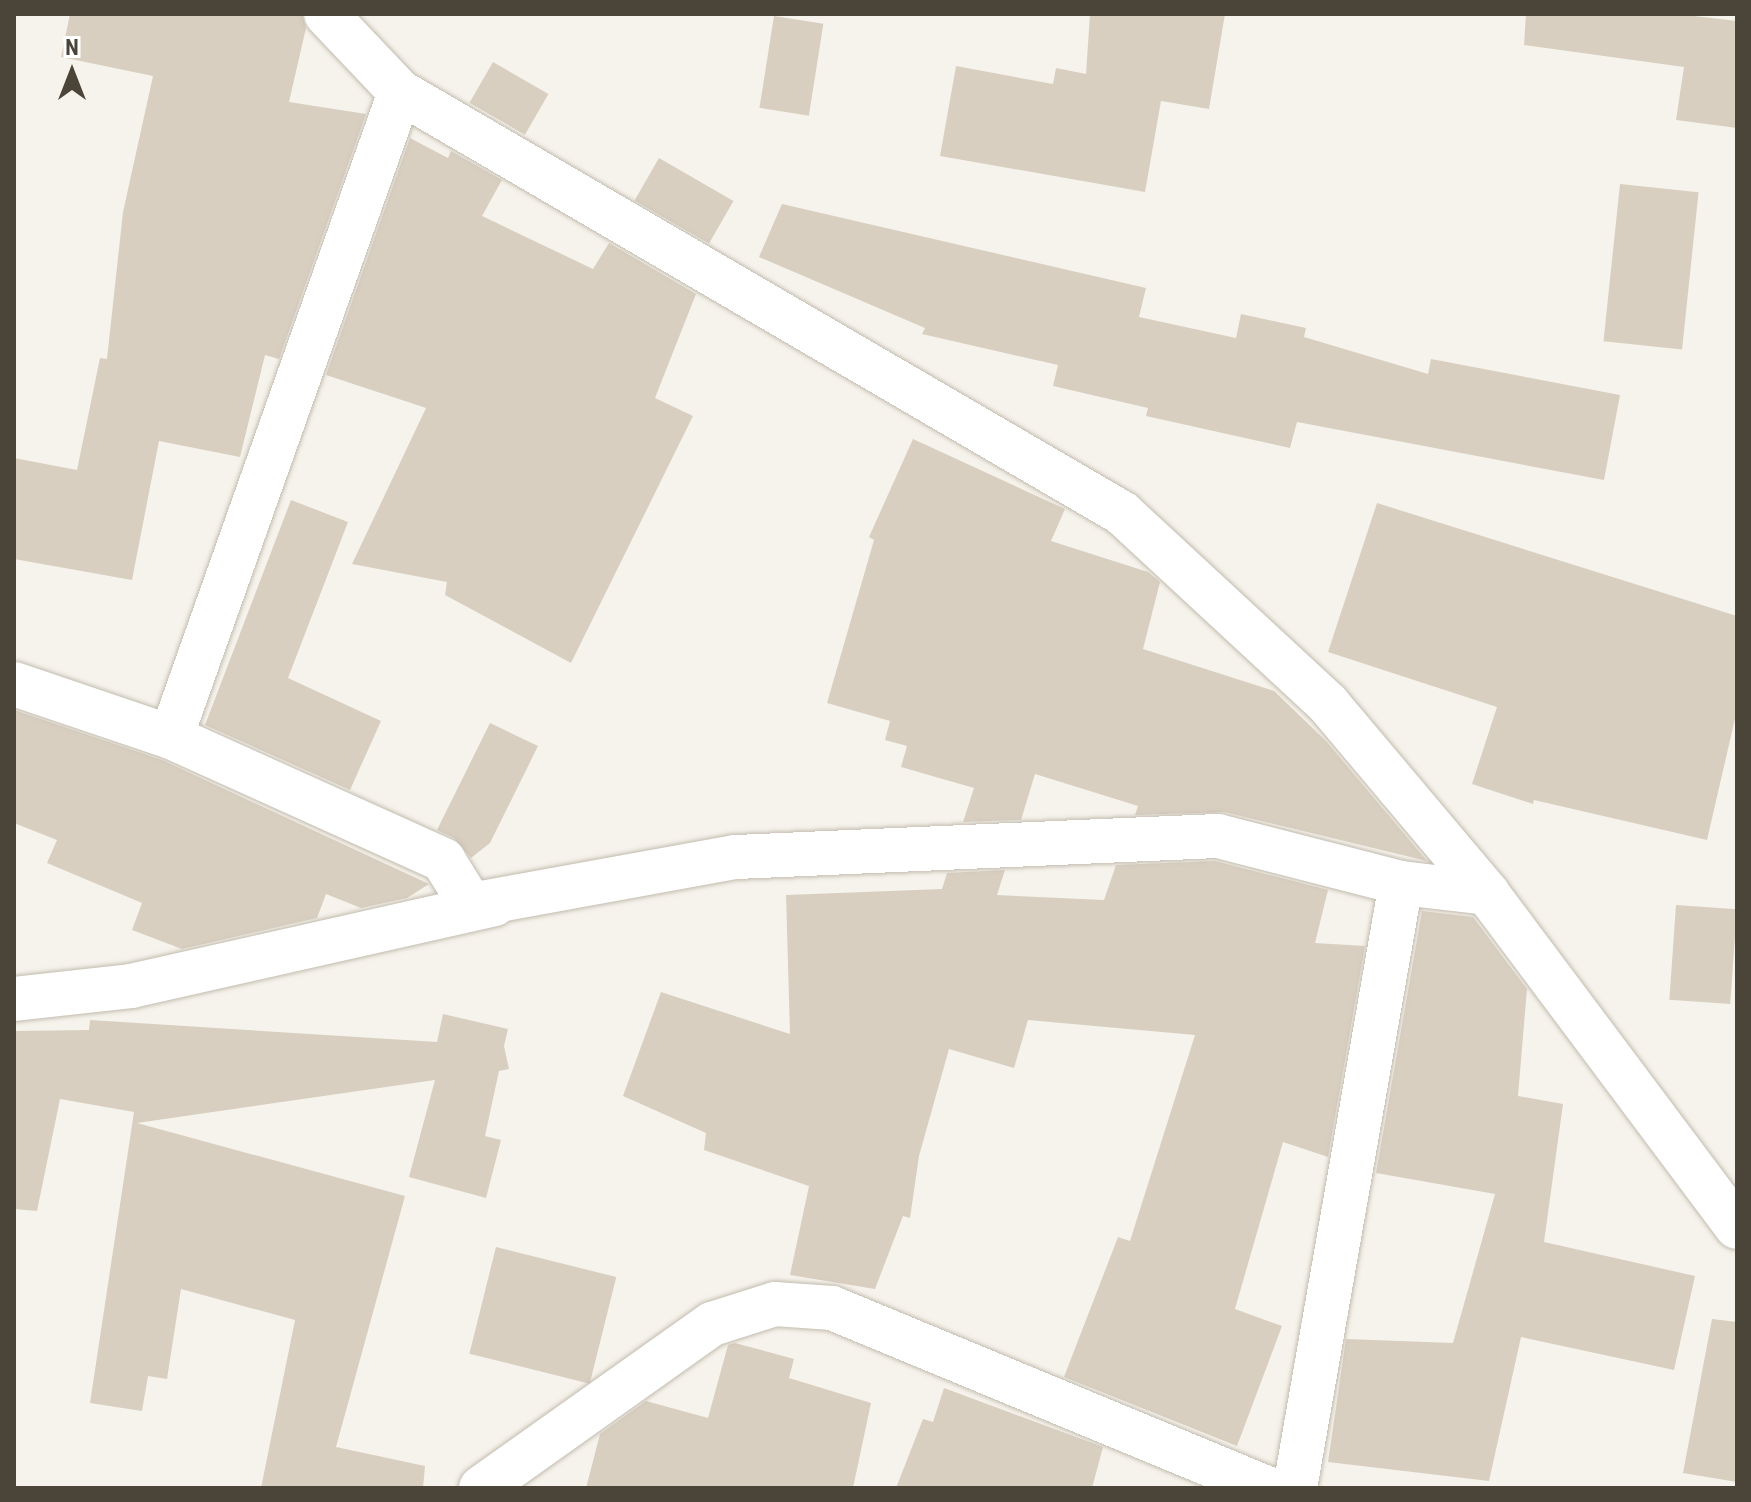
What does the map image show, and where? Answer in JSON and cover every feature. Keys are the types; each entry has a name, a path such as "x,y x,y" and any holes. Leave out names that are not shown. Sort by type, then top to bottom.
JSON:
{"street":[{"path":"326,14 400,92 1122,513 1328,704 1487,893 1737,1227"},
{"path":"171,737 400,92"},
{"path":"14,684 171,737 443,860 471,905"},
{"path":"471,905 736,857 1218,836 1401,883 1487,893"},
{"path":"1295,1488 1401,883"},
{"path":"14,999 131,986 494,904 471,905"},
{"path":"481,1488 712,1324 775,1304 832,1308 1267,1488"}],"building":[{"path":"70,14 302,14 306,28 289,102 366,114 279,359 265,355 240,457 159,441 132,580 14,559 14,458 77,470 100,358 107,359 123,212 153,76 61,57"},
{"path":"1090,14 1225,14 1209,109 1161,101 1145,192 940,156 956,66 1053,84 1056,68 1086,74"},
{"path":"1526,14 1677,14 1737,21 1737,128 1676,120 1684,67 1524,45"},
{"path":"774,16 823,24 809,116 759,108"},
{"path":"493,62 548,94 525,135 470,103"},
{"path":"410,138 448,158 451,151 502,180 482,216 593,269 609,243 696,294 655,398 693,416 571,663 445,595 447,582 352,564 426,408 326,375"},
{"path":"659,158 733,201 709,243 634,200"},
{"path":"1620,184 1699,192 1682,349 1603,341"},
{"path":"782,204 1146,288 1139,317 1236,338 1241,314 1306,328 1304,337 1428,374 1431,359 1620,395 1604,480 1297,422 1290,448 1146,416 1148,408 1053,386 1058,365 922,334 925,328 759,257"},
{"path":"913,439 1065,509 1051,541 1148,572 1160,582 1143,649 1274,691 1326,741 1427,861 1224,812 1135,815 1138,806 1035,774 1021,820 963,822 974,788 901,767 907,746 885,740 890,721 827,703 874,540 869,537"},
{"path":"291,500 348,522 288,678 381,721 350,790 205,725"},
{"path":"1377,503 1737,616 1737,710 1707,840 1534,800 1533,804 1472,784 1497,707 1328,652"},
{"path":"14,710 162,760 429,884 407,898 361,908 326,894 317,918 182,949 132,930 142,903 47,863 57,840 14,823"},
{"path":"490,723 538,746 490,843 471,858 454,838 437,830"},
{"path":"1215,861 1328,890 1315,943 1365,946 1328,1157 1283,1142 1235,1309 1282,1326 1237,1446 1064,1377 1118,1237 1130,1241 1195,1035 1028,1020 1014,1068 949,1049 919,1156 910,1218 903,1216 875,1289 790,1275 809,1186 704,1150 706,1133 623,1096 661,992 790,1034 786,895 942,889 947,873 1005,870 997,895 1104,900 1116,865"},
{"path":"1676,905 1737,909 1730,1004 1669,1000"},
{"path":"1422,911 1473,917 1527,989 1518,1096 1563,1104 1544,1242 1695,1276 1674,1370 1521,1337 1489,1481 1328,1462 1346,1339 1453,1343 1495,1194 1376,1173"},
{"path":"443,1014 508,1029 504,1046 509,1069 499,1071 485,1136 501,1140 486,1198 409,1177 435,1080 137,1123 405,1196 336,1447 425,1466 423,1488 261,1488 295,1320 181,1289 167,1379 148,1376 142,1411 90,1403 134,1112 60,1099 37,1211 14,1209 14,1031 89,1030 90,1020 437,1042"},
{"path":"496,1247 616,1277 590,1384 469,1354"},
{"path":"1712,1319 1737,1322 1737,1482 1683,1473"},
{"path":"735,1343 794,1359 789,1378 871,1403 853,1488 586,1488 600,1434 646,1401 708,1418 728,1345"},
{"path":"944,1388 1103,1447 1092,1488 896,1488 923,1419 933,1422"}]}
